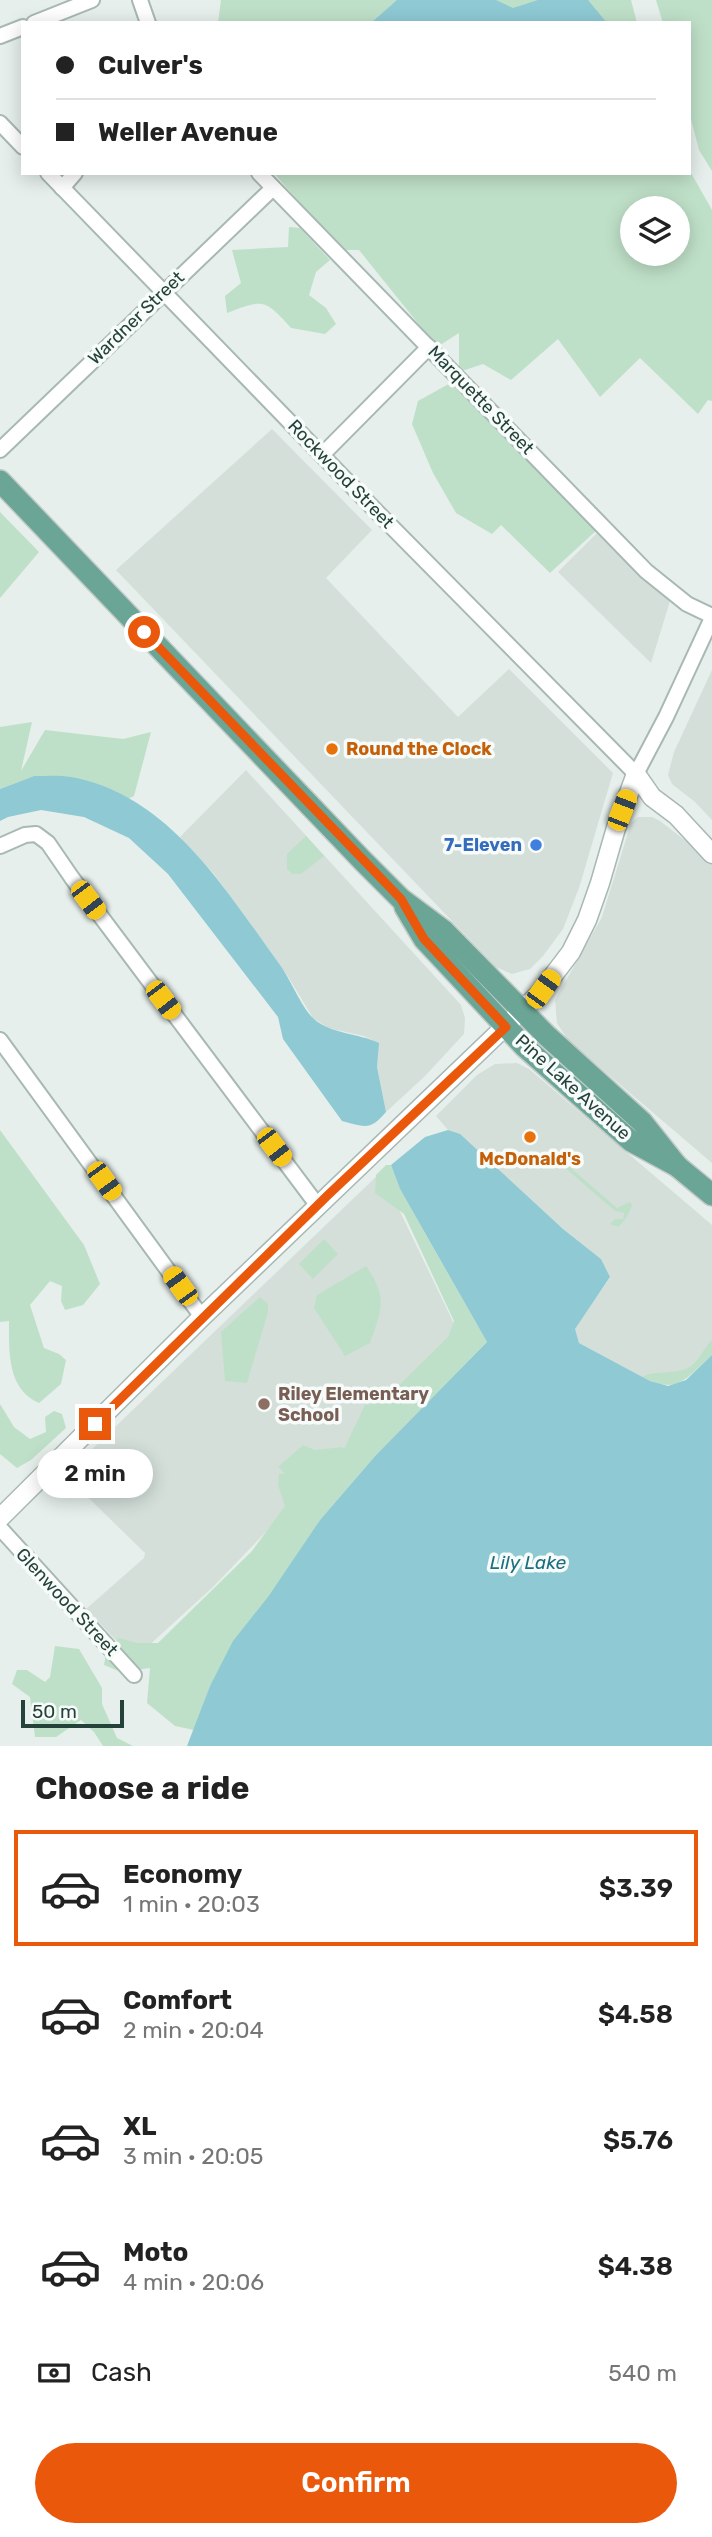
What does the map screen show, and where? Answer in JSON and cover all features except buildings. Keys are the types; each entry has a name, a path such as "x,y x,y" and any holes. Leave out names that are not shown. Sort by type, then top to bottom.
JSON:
{"main road":[{"name":"Pine Lake Avenue","path":"0,481 401,899 444,930 546,1035 642,1122 677,1166"},
{"name":"Pine Lake Avenue","path":"401,899 424,939 506,1027 631,1141 677,1166 712,1195"}],"street":[{"path":"39,21 92,0"},
{"path":"140,0 147,21"},
{"path":"0,36 21,28"},
{"path":"0,123 21,145"},
{"name":"Rockwood Street","path":"50,175 385,521 636,774"},
{"path":"62,188 73,175"},
{"name":"Marquette Street","path":"260,175 646,571 687,604 712,617"},
{"name":"Wardner Street","path":"0,450 273,188"},
{"path":"323,454 429,347"},
{"path":"0,1518 202,1317 253,1271 543,989 571,952 587,920 636,774 666,717 712,617"},
{"path":"636,774 652,797 676,815 712,854"},
{"path":"0,846 25,835 36,834 48,843 318,1206"},
{"path":"0,1041 202,1317"},
{"name":"Glenwood Street","path":"0,1528 134,1675"}],"shaded area":[{"path":"272,429 372,530 326,578 458,717 509,669 613,773 579,888 563,929 530,969 512,974 496,967 116,570"},
{"path":"602,528 670,601 651,663 558,572"},
{"path":"712,670 712,820 672,784 668,775 674,752"},
{"path":"246,770 461,1005 465,1018 464,1034 424,1077 386,1112 377,1067 378,1043 364,1036 328,1028 313,1018 287,975 214,874 180,837"},
{"path":"638,817 652,817 660,821 700,852 712,865 712,1163 568,1040 557,1023 555,1000 602,917 631,823"},
{"path":"517,1063 529,1069 712,1225 712,1355 697,1368 650,1381 579,1343 574,1329 610,1278 601,1259 563,1229 460,1135 448,1130 436,1116 477,1075 495,1064"},
{"name":"Riley Elementary School","path":"381,1172 458,1332 213,1587 134,1659 86,1609 144,1558 145,1553 65,1475"}],"green space":[{"path":"221,0 631,0 636,21 218,21"},
{"path":"656,0 712,0 712,171 699,150 691,119 691,21 662,21"},
{"path":"691,173 712,210 712,401 708,400 698,414 640,358 600,397 558,339 511,380 483,364 459,372 459,333 437,347 359,250 340,250 276,175 691,175"},
{"path":"289,227 300,228 330,260 316,272 309,295 326,308 336,324 325,334 291,328 275,311 263,304 249,305 227,313 225,296 241,283 232,250 288,247"},
{"path":"454,381 598,529 550,573 501,525 492,534 456,513 433,473 412,424 418,401"},
{"path":"0,512 39,552 0,598"},
{"path":"32,722 21,771 45,730 123,739 151,732 134,796 128,799 106,788 34,776 0,789 0,727"},
{"path":"306,836 324,856 301,874 292,874 287,869 287,854"},
{"path":"0,1130 84,1245 100,1284 83,1305 65,1310 61,1301 62,1286 50,1281 30,1305 44,1348 66,1360 61,1384 39,1403 29,1397 15,1379 10,1356 9,1321 0,1322"},
{"path":"565,1163 617,1208 630,1202 630,1211 618,1227 610,1224 615,1219 623,1219 624,1213 615,1211 563,1166"},
{"path":"386,1165 391,1165 400,1189 487,1342 376,1455 320,1520 210,1686 194,1730 175,1726 147,1703 150,1668 121,1672 104,1665 106,1653 119,1638 137,1643 158,1643 252,1551 285,1506 278,1485 279,1474 285,1473 278,1467 303,1445 315,1450 344,1449 365,1405 381,1403 448,1337 454,1321 404,1214 375,1193 376,1175"},
{"path":"324,1239 338,1254 313,1279 299,1264"},
{"path":"366,1266 378,1287 380,1312 370,1343 345,1356 314,1308 317,1295"},
{"path":"260,1297 268,1304 268,1312 247,1383 225,1381 221,1332"},
{"path":"712,1340 712,1355 681,1381 665,1385 642,1377 685,1369 694,1363"},
{"path":"0,1404 14,1427 30,1439 46,1432 45,1417 54,1411 62,1414 66,1428 31,1460 17,1468 0,1454"},
{"path":"55,1646 79,1649 102,1688 102,1704 117,1738 133,1746 103,1746 94,1732 81,1720 56,1737 35,1737 30,1697 12,1684 17,1670 27,1670 45,1682 50,1677"}],"water":[{"path":"397,0 496,0 513,8 538,0 588,0 605,21 373,21"},
{"path":"34,776 71,777 106,787 138,804 166,825 216,878 280,965 314,1019 336,1031 379,1043 377,1067 386,1112 376,1122 367,1126 342,1121 283,1039 278,1017 168,874 129,838 84,817 41,810 0,821 0,789"},
{"name":"Lily Lake","path":"448,1130 460,1134 563,1229 601,1259 610,1277 575,1329 579,1343 650,1381 668,1386 686,1380 712,1355 712,1746 187,1746 210,1686 233,1641 268,1597 320,1520 376,1455 487,1342 400,1189 391,1165 425,1137"}],"place":[{"name":"Round the Clock","path":"332,749"},
{"name":"7-Eleven","path":"536,845"},
{"name":"McDonald's","path":"530,1137"},
{"name":"Riley Elementary School","path":"264,1404"}],"route":[{"path":"95,1424 328,1195 506,1027 424,939 401,899 144,632"}]}
